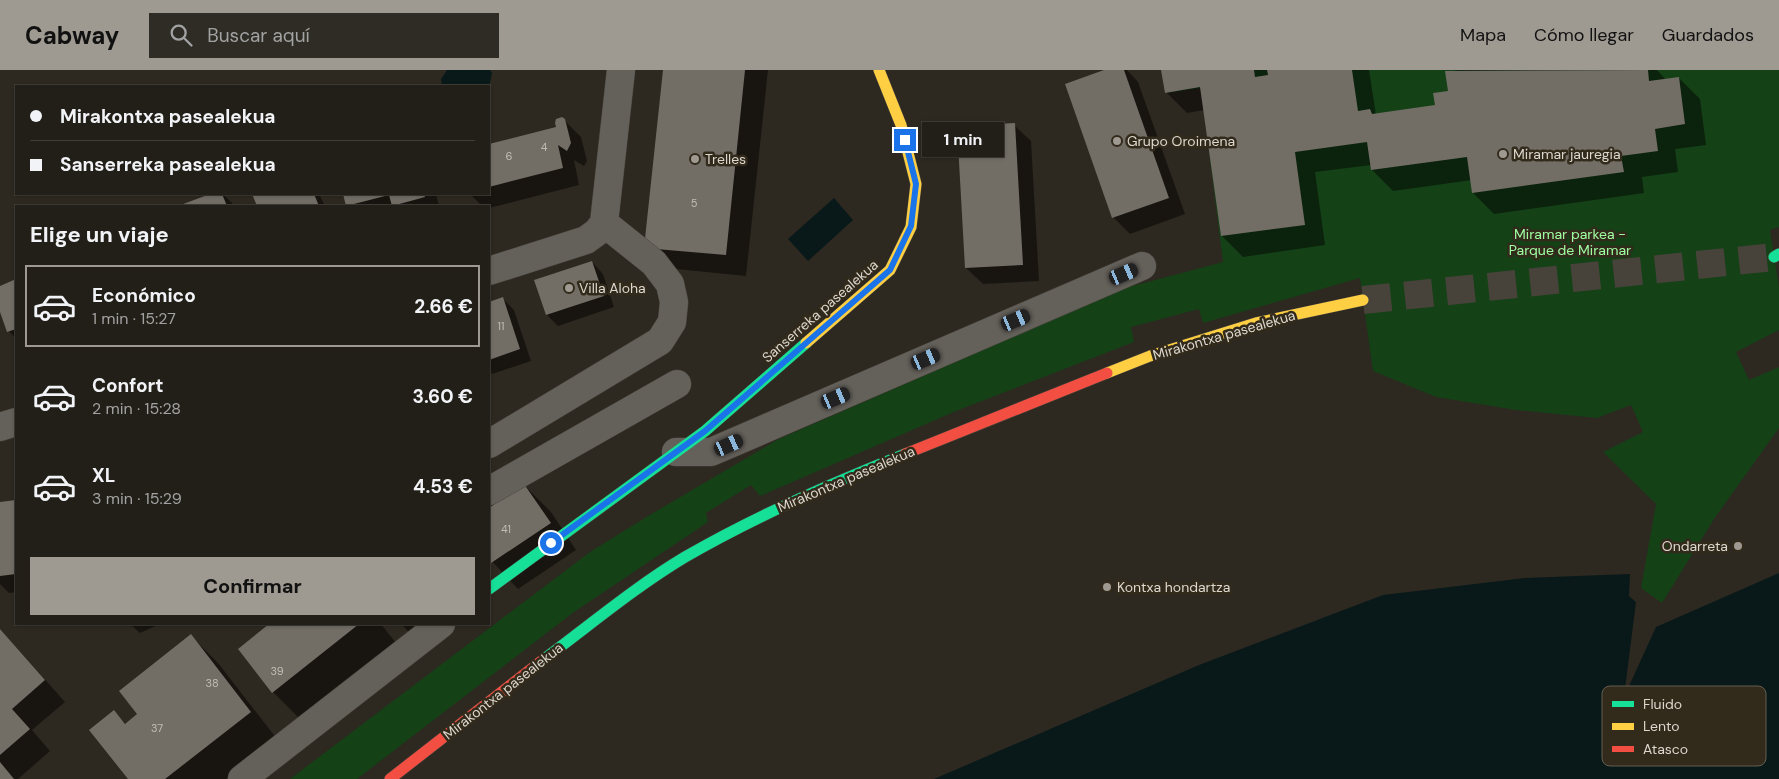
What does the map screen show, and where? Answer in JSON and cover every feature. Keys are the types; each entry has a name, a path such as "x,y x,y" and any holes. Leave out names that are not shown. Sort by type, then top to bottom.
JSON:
{"main road":[{"name":"Sanserreka pasealekua","path":"676,452 705,431 890,270 911,226 916,184 901,125 879,70"},
{"name":"Mirakontxa pasealekua","path":"390,779 628,594 684,558 748,522 816,490 1150,356 1256,323 1363,300"},
{"path":"490,588 676,452"}],"street":[{"path":"490,271 586,240 598,232 604,223 621,70"},
{"path":"490,443 660,341 672,322 674,302 670,284 654,264 604,223"},
{"path":"676,452 711,452 1142,266"},
{"path":"490,490 678,384"},
{"path":"0,427 15,422"},
{"path":"242,779 440,625"}],"green space":[{"name":"Miramar parkea - Parque de Miramar","path":"1162,70 1779,70 1779,227 1770,230 1779,287 1779,330 1736,352 1749,380 1779,367 1779,428 1714,519 1662,603 1641,588 1656,504 1603,452 1643,432 1631,405 1597,418 1516,410 1436,397 1373,371 1360,278 1203,323 1199,309 1131,327 1134,342 956,411 760,496 751,485 706,513 708,522 574,612 357,779 290,779 590,552 779,439 1125,288 1223,262 1201,88 1165,93"}],"shaded area":[{"path":"447,70 490,70 492,73 488,85 442,85 441,79"},
{"path":"834,198 853,220 808,261 788,239"},
{"path":"1779,573 1779,779 934,779 1199,665 1383,595 1525,578 1630,574 1629,596 1636,602 1625,686 1602,686 1602,766 1766,766 1766,686 1629,686 1656,627"}],"building":[{"name":"Trelles","path":"663,70 745,70 726,255 644,248"},
{"name":"Grupo Oroimena","path":"1104,70 1124,70 1169,198 1112,218 1065,84"},
{"name":"Miramar jauregia","path":"1161,70 1254,70 1255,77 1268,75 1267,70 1352,70 1358,111 1370,109 1372,114 1435,105 1433,93 1448,91 1445,71 1648,70 1649,81 1679,77 1685,124 1655,129 1658,151 1621,156 1624,172 1472,193 1467,157 1371,170 1367,142 1295,152 1305,225 1221,236 1200,87 1165,93"},
{"path":"562,117 565,119 571,143 567,151 558,145 563,168 490,187 490,144 556,127 556,119"},
{"path":"1015,123 1023,265 965,268 957,126"},
{"path":"207,195 222,195 227,205 181,205"},
{"path":"252,195 314,195 319,205 257,205"},
{"path":"343,195 389,195 350,205 346,205"},
{"path":"389,195 424,195 425,197 396,205 392,205"},
{"name":"Villa Aloha","path":"592,261 604,296 546,315 534,280"},
{"path":"15,279 15,329 7,332 0,312 0,286"},
{"path":"503,297 520,349 490,360 490,302"},
{"path":"524,484 551,523 491,563 490,507"},
{"path":"15,500 15,574 0,576 0,502"},
{"path":"268,625 358,625 272,693 238,649"},
{"path":"0,629 45,680 12,709 30,729 0,755"},
{"path":"191,634 251,712 165,779 128,779 89,730 114,710 125,724 137,714 119,691"},
{"path":"0,762 14,779 0,779"}],"tunnel":[{"path":"1363,300 1774,257"}],"traffic: fast":[{"path":"1774,257 1779,254"},
{"path":"490,588 705,431 806,343"},
{"path":"544,659 631,593 685,557 794,501 905,454"}],"traffic: slow":[{"path":"806,343 890,270 911,227 916,184 901,125 879,70"},
{"path":"1107,373 1150,356 1256,323 1363,300"}],"traffic: jam":[{"path":"905,454 1107,373"},
{"path":"390,779 544,659"}],"place":[{"name":"Grupo Oroimena","path":"1117,141"},
{"name":"Miramar jauregia","path":"1503,154"},
{"name":"Trelles","path":"695,159"},
{"name":"Villa Aloha","path":"569,288"},
{"name":"Ondarreta","path":"1738,546"},
{"name":"Kontxa hondartza","path":"1107,587"}],"route":[{"path":"551,543 705,431 890,270 911,226 916,184 905,140"}]}
